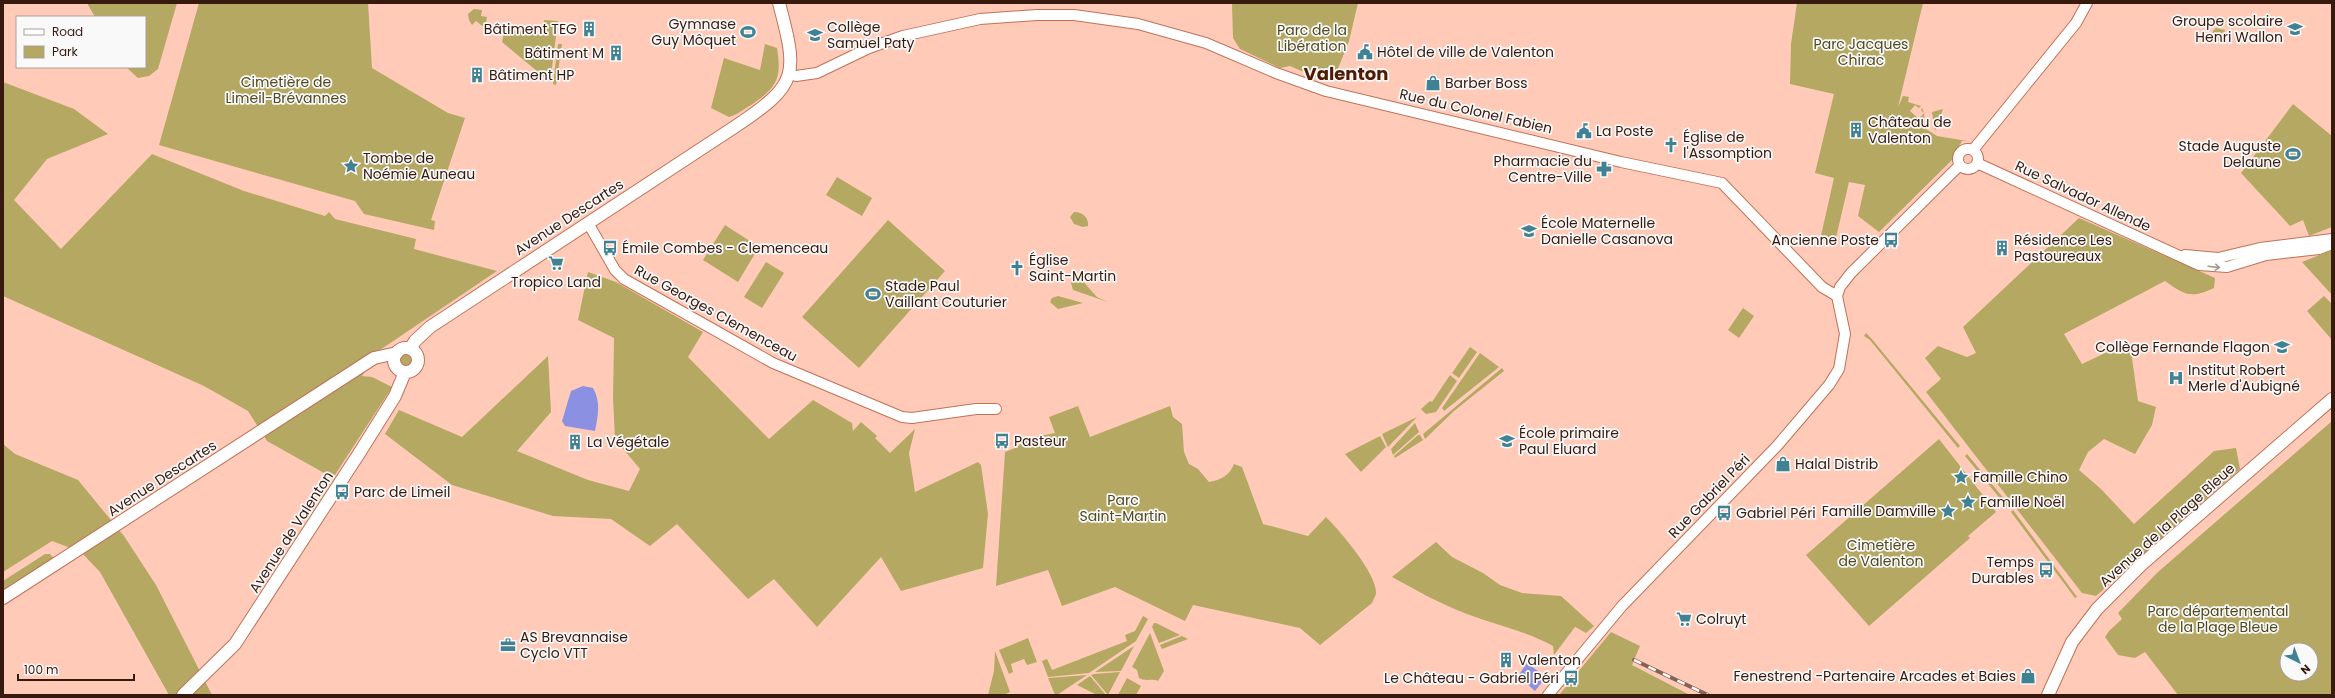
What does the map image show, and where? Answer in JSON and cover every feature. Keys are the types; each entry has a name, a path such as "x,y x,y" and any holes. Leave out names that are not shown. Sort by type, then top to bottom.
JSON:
{"main road":[{"path":"779,3 790,51 791,75"},
{"path":"785,3 797,62 791,75"},
{"name":"Avenue Descartes","path":"410,350 415,341 430,327 751,117 775,98 791,75"},
{"path":"403,349 410,350 416,354 418,361 415,368 405,372 399,369 396,358 403,349"},
{"name":"Avenue Descartes","path":"3,598 338,383 374,358 396,358"},
{"name":"Avenue de Valenton","path":"183,695 235,644 253,618 391,402 405,372"},
{"name":"Avenue de la Plage Bleue","path":"2048,695 2072,642 2097,609 2142,565 2332,399"}],"street":[{"path":"1973,150 2076,23 2086,3"},
{"name":"Rue du Colonel Fabien","path":"791,75 817,73 869,48 903,36 980,20 1037,15 1074,15 1138,24 1206,43 1276,73 1326,91 1610,159 1722,183 1817,282 1837,296"},
{"path":"1966,149 1973,150 1977,156 1977,163 1969,168 1960,165 1958,159 1960,152 1966,149"},
{"name":"Rue Salvador Allende","path":"1977,163 2177,254 2199,266 2220,268 2240,265 2266,255 2319,249 2332,244"},
{"path":"1837,296 1840,287 1851,273 1960,165"},
{"name":"Rue Georges Clemenceau","path":"588,223 615,270 624,279 773,363 902,417 912,418 976,409 996,410"},
{"name":"Rue Salvador Allende","path":"2177,254 2218,258 2260,248 2332,239"},
{"name":"Rue Gabriel Péri","path":"1548,695 1622,606 1777,446 1829,385 1839,369 1845,334 1837,296"}],"green space":[{"path":"87,3 177,3 158,69 149,76 138,78 127,68 146,68 146,16 94,16"},
{"name":"Cimetière de Limeil-Brévannes","path":"199,3 368,3 372,68 448,113 465,118 431,220 435,221 434,230 364,214 355,201 159,145"},
{"name":"Parc de la Libération","path":"1232,3 1358,3 1349,41 1333,81 1313,76 1290,66 1280,68 1240,49 1233,38"},
{"name":"Parc Jacques Chirac","path":"1797,3 1923,3 1898,107 1903,96 1909,97 1908,102 1921,106 1919,108 1915,105 1910,111 1919,119 1924,113 1926,128 1924,130 1926,129 1937,136 1967,141 1962,141 1951,161 1879,232 1858,216 1865,185 1849,182 1835,242 1820,240 1834,178 1815,173 1834,94 1790,84 1791,44"},
{"path":"474,9 482,10 481,16 487,17 485,28 476,21 472,25 469,20 468,14"},
{"path":"544,20 558,21 550,82 502,42 505,29 542,35"},
{"path":"2216,28 2225,30 2222,41 2216,41 2212,37 2213,31"},
{"path":"558,44 562,44 556,85 553,84"},
{"path":"765,44 777,48 779,67 776,81 767,93 740,112 729,117 711,108 724,58 760,70"},
{"path":"3,82 74,109 108,134 47,159 14,200 61,249 152,154 244,191 325,216 329,212 335,219 416,239 414,249 497,271 377,352 362,376 372,377 392,387 333,478 267,441 248,411 204,386 3,296"},
{"name":"Stade Auguste Delaune","path":"2293,104 2332,136 2332,227 2309,236 2303,220 2290,226 2241,173"},
{"path":"1943,109 1935,131 1932,112"},
{"path":"837,177 872,198 862,216 826,195"},
{"path":"1074,212 1080,213 1086,218 1088,226 1083,227 1074,224 1070,217"},
{"path":"2079,218 2215,278 2214,288 2199,294 2188,294 2178,290 2165,281 2064,334 2082,364 2120,346 2131,351 2138,401 2156,407 2152,425 2135,454 2104,439 2088,452 2079,470 2101,489 2134,524 2214,451 2236,448 2240,469 2096,596 2082,593 1926,392 1941,379 1925,358 1938,346 1967,357 1976,353 1963,327"},
{"name":"Stade Paul Vaillant Couturier","path":"888,220 945,271 859,368 802,317"},
{"path":"725,225 759,247 738,282 703,260"},
{"path":"2332,250 2332,295 2302,262"},
{"path":"766,262 784,273 762,308 744,297"},
{"path":"588,272 616,282 703,332 688,357 769,439 813,400 852,423 853,431 861,422 877,436 875,438 890,453 915,429 909,453 915,492 978,462 981,465 988,514 983,568 901,591 881,557 817,627 774,579 748,599 677,524 650,546 611,519 553,516 452,485 385,434 399,410 462,437 548,356 551,412 517,451 588,480 629,491 640,469 615,439 613,398 614,338 578,320"},
{"path":"1080,278 1097,297 1108,302 1073,290 1071,283 1074,279"},
{"path":"1058,296 1083,303 1058,309 1050,302 1052,298"},
{"path":"2324,296 2332,304 2332,340 2307,311"},
{"path":"1743,308 1754,316 1739,338 1728,330"},
{"path":"1866,333 1960,446 1958,448 1870,340 1864,336"},
{"path":"1470,347 1477,352 1459,378 1452,373"},
{"path":"1480,353 1499,367 1444,411 1442,408"},
{"path":"404,354 408,354 412,360 408,366 404,366 400,362 400,358"},
{"path":"1502,368 1504,371 1454,411 1425,439 1423,434"},
{"path":"1450,375 1457,381 1436,412 1426,414 1421,409 1430,401 1432,402"},
{"name":"Parc Saint-Martin","path":"1078,406 1090,437 1170,406 1173,417 1182,424 1184,452 1189,464 1198,469 1209,482 1217,480 1227,474 1234,464 1242,467 1263,524 1308,536 1326,517 1357,554 1371,576 1376,594 1372,603 1320,645 1300,628 1193,605 1185,621 1115,587 1062,606 1048,570 996,586 1005,452 1015,448 1030,438 1055,433 1049,417"},
{"path":"1417,417 1388,447 1382,434"},
{"name":"Parc départemental de la Plage Bleue","path":"2332,421 2332,695 2178,695 2145,652 2135,658 2118,655 2105,637 2109,631 2122,619 2118,613 2158,572"},
{"path":"1415,423 1419,432 1393,455 1391,449"},
{"path":"1418,435 1420,435 1423,440 1395,458 1394,456"},
{"path":"1380,436 1386,447 1361,472 1345,454"},
{"name":"Cimetière de Valenton","path":"1939,439 1996,512 1968,536 1970,538 1869,626 1806,555"},
{"path":"3,444 15,454 78,480 124,536 156,585 212,695 169,695 100,572 81,552 52,541 3,572"},
{"path":"1967,454 2010,506 2008,508 1965,456"},
{"path":"2013,510 2077,597 2075,598 2011,512"},
{"path":"1436,542 1452,557 1483,573 1500,585 1522,593 1561,596 1594,626 1586,633 1575,627 1554,655 1553,646 1543,641 1522,632 1447,606 1392,577"},
{"path":"45,554 50,554 55,560 3,594 3,581"},
{"path":"1143,616 1148,619 1136,641 1089,673 1048,677 1042,661 1047,659 1052,670 1127,641 1125,635 1135,631"},
{"path":"1154,623 1180,635 1159,643 1152,627"},
{"path":"1611,632 1640,646 1632,665 1690,695 1559,695"},
{"path":"1150,633 1164,671 1158,681 1139,678 1137,670 1132,667"},
{"path":"1182,636 1188,639 1162,649 1160,645"},
{"path":"1028,638 1037,662 1027,665 1024,659 1011,664 1013,672 1009,674 999,650"},
{"path":"1134,646 1121,671 1095,672"},
{"path":"995,651 1010,692 1003,695 988,695 994,671"},
{"path":"1120,672 1108,695 1091,675 1094,674"},
{"path":"1087,675 1057,695 1055,695 1048,678"},
{"path":"1090,676 1106,695 1097,695 1077,685"},
{"path":"1127,678 1141,686 1136,695 1118,695"}],"water":[{"path":"583,386 593,388 596,393 598,414 595,431 565,426 562,421 571,391"},
{"path":"1527,663 1546,677 1535,691 1518,676"}],"railway":[{"path":"1634,660 1708,695"}],"place":[{"name":"Bâtiment TEG","path":"589,29"},
{"name":"Groupe scolaire Henri Wallon","path":"2295,29"},
{"name":"Gymnase Guy Môquet","path":"748,32"},
{"name":"Collège Samuel Paty","path":"815,35"},
{"name":"Hôtel de ville de Valenton","path":"1365,52"},
{"name":"Bâtiment M","path":"616,53"},
{"name":"Bâtiment HP","path":"477,75"},
{"name":"Barber Boss","path":"1433,83"},
{"name":"Château de Valenton","path":"1856,130"},
{"name":"La Poste","path":"1584,131"},
{"name":"Église de l'Assomption","path":"1671,145"},
{"name":"Stade Auguste Delaune","path":"2293,154"},
{"name":"Tombe de Noémie Auneau","path":"351,166"},
{"name":"Pharmacie du Centre-Ville","path":"1604,169"},
{"name":"École Maternelle Danielle Casanova","path":"1529,231"},
{"name":"Ancienne Poste","path":"1891,240"},
{"name":"Émile Combes - Clemenceau","path":"610,248"},
{"name":"Résidence Les Pastoureaux","path":"2002,248"},
{"name":"Tropico Land","path":"556,263"},
{"name":"Église Saint-Martin","path":"1017,268"},
{"name":"Stade Paul Vaillant Couturier","path":"873,294"},
{"name":"Collège Fernande Flagon","path":"2282,347"},
{"name":"Institut Robert Merle d'Aubigné","path":"2176,378"},
{"name":"Pasteur","path":"1002,441"},
{"name":"École primaire Paul Eluard","path":"1507,441"},
{"name":"La Végétale","path":"575,442"},
{"name":"Halal Distrib","path":"1783,464"},
{"name":"Famille Chino","path":"1961,477"},
{"name":"Parc de Limeil","path":"342,492"},
{"name":"Famille Noël","path":"1968,502"},
{"name":"Famille Damville","path":"1948,511"},
{"name":"Gabriel Péri","path":"1724,513"},
{"name":"Temps Durables","path":"2046,570"},
{"name":"Colruyt","path":"1684,619"},
{"name":"AS Brevannaise Cyclo VTT","path":"508,645"},
{"name":"Valenton","path":"1506,660"},
{"name":"Fenestrend -Partenaire Arcades et Baies","path":"2028,676"},
{"name":"Le Château - Gabriel Péri","path":"1571,678"}],"district":[{"name":"Valenton","path":"1346,73"}]}
